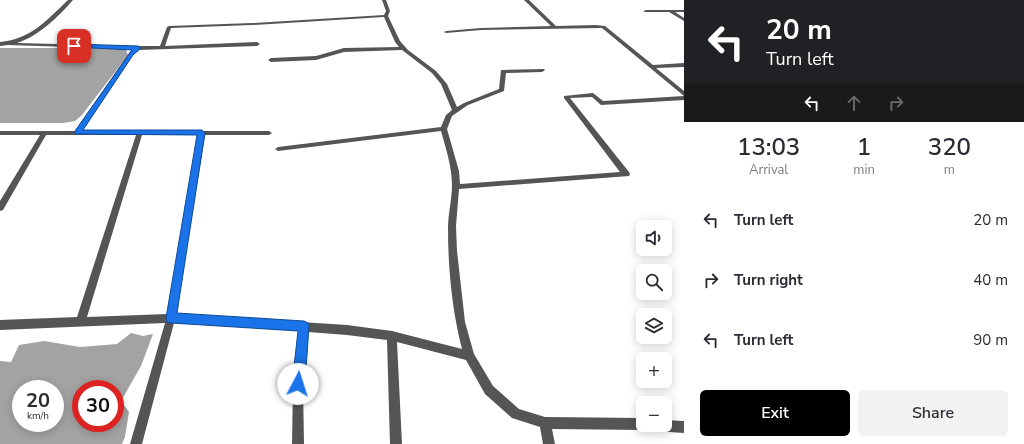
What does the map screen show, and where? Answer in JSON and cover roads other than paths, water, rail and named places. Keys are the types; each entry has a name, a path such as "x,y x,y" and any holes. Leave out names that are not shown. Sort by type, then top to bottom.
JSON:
{"street":[{"path":"10,44 30,37 71,0"},
{"path":"384,0 388,11 386,16 398,42 403,48 434,72 444,84 456,111"},
{"path":"526,0 555,27"},
{"path":"646,11 684,11"},
{"path":"669,11 684,20"},
{"path":"162,47 169,26 252,24 386,16"},
{"path":"446,32 481,29 596,26 603,28 684,94"},
{"path":"0,44 138,48 257,44"},
{"path":"77,132 131,54 138,48"},
{"path":"271,60 316,58 344,50 403,48"},
{"path":"651,67 684,65"},
{"path":"542,70 503,71 502,90 475,100 450,115 444,129 452,153 455,170 456,187 452,226 452,252 460,322 469,356 489,390 516,414 545,423 636,424"},
{"path":"456,187 626,174 566,97 593,95 601,103 684,98"},
{"path":"278,149 444,129"},
{"path":"0,208 45,132"},
{"path":"81,321 140,132"},
{"path":"0,133 269,133"},
{"path":"136,444 171,318 202,133"},
{"path":"0,324 171,318 304,326 392,336 469,356"},
{"path":"298,444 298,384 304,326"},
{"path":"392,336 396,444"},
{"path":"545,423 549,444"},
{"path":"672,426 684,427"}]}
